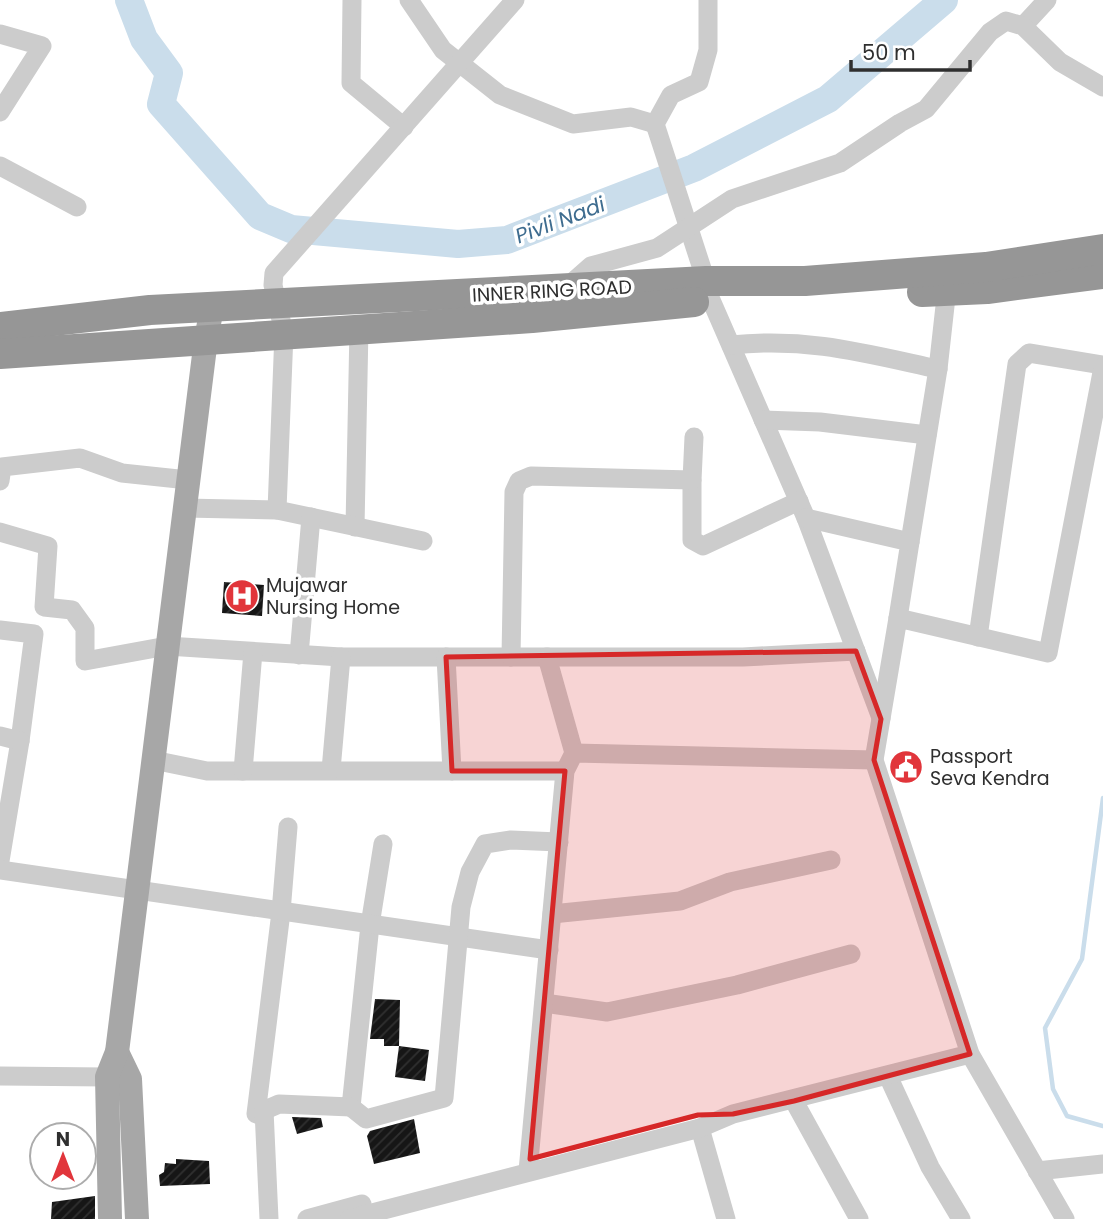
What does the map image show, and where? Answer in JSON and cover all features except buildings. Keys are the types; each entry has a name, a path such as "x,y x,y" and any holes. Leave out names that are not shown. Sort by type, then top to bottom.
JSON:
{"highway":[{"name":"INNER RING ROAD","path":"948,281 1103,249"},
{"name":"INNER RING ROAD","path":"0,354 205,339 281,319 563,291 709,291 1103,274"},
{"name":"INNER RING ROAD","path":"0,327 150,310 212,308 359,328 531,318 709,291"}],"main road":[{"path":"110,1219 107,1077 117,1052 205,339 212,308"},
{"path":"117,1052 130,1079 137,1219"}],"street":[{"path":"352,0 351,83 404,127"},
{"path":"409,0 443,50 500,95 573,124 631,117 655,124"},
{"path":"277,510 281,319 273,285 274,273 515,0"},
{"path":"708,0 708,50 699,82 671,95 655,124 689,222 709,291 802,509 881,719"},
{"path":"1023,26 1047,0"},
{"path":"563,291 591,266 657,248 689,222 732,199 840,163 900,122 926,109 990,32 1006,21 1023,26 1060,62 1103,87"},
{"path":"0,34 42,46 0,112"},
{"path":"0,166 77,207"},
{"path":"948,281 928,435 874,760 971,1054 1065,1219"},
{"path":"355,527 359,328"},
{"path":"731,345 787,342 842,346 938,369"},
{"path":"898,618 978,637 1048,653 1103,366 1030,353 1017,364 978,637"},
{"path":"763,420 820,422 928,435"},
{"path":"694,437 692,540 703,546 802,509 910,541"},
{"path":"1,469 80,458 122,472 188,481"},
{"path":"511,657 514,492 519,481 530,476 692,480"},
{"path":"185,508 277,510 423,541"},
{"path":"299,655 311,517"},
{"path":"0,532 48,546 44,607 34,634 0,861"},
{"path":"44,607 72,610 85,628 85,661 167,646 341,657 743,657 856,651"},
{"path":"0,630 34,634"},
{"path":"243,771 253,652"},
{"path":"331,770 341,657"},
{"path":"446,657 452,771"},
{"path":"529,1165 559,842 570,762 547,657"},
{"path":"0,736 20,741"},
{"path":"153,760 207,771 452,771 570,762 874,760"},
{"path":"288,827 281,912 256,1114 279,1104 351,1107 366,1119 444,1098 444,1068 461,907 470,872 485,844 511,840 559,842"},
{"path":"351,1107 370,925 383,844"},
{"path":"552,914 680,901 730,883 831,860"},
{"path":"0,870 549,950"},
{"path":"544,1003 607,1013 737,985 851,954"},
{"path":"349,1219 698,1115 733,1114 794,1101 971,1054"},
{"path":"0,1076 107,1077"},
{"path":"888,1076 930,1167 961,1219"},
{"path":"794,1101 859,1219"},
{"path":"264,1110 269,1219"},
{"path":"307,1219 529,1165 701,1128 733,1114"},
{"path":"701,1128 726,1219"},
{"path":"1037,1171 1103,1164"}],"highlighted area":[{"path":"856,651 881,719 874,760 970,1054 794,1101 733,1114 698,1115 530,1159 565,771 452,771 446,657"}],"waterway":[{"name":"Pivli Nadi","path":"129,0 144,39 169,73 161,104 260,216 291,229 458,244 507,240 694,168 828,99 944,0"},
{"path":"1103,798 1082,959 1045,1028 1053,1089 1067,1116 1103,1126"}],"place":[{"name":"Mujawar Nursing Home","path":"242,596"},
{"name":"Passport Seva Kendra","path":"906,767"}]}
